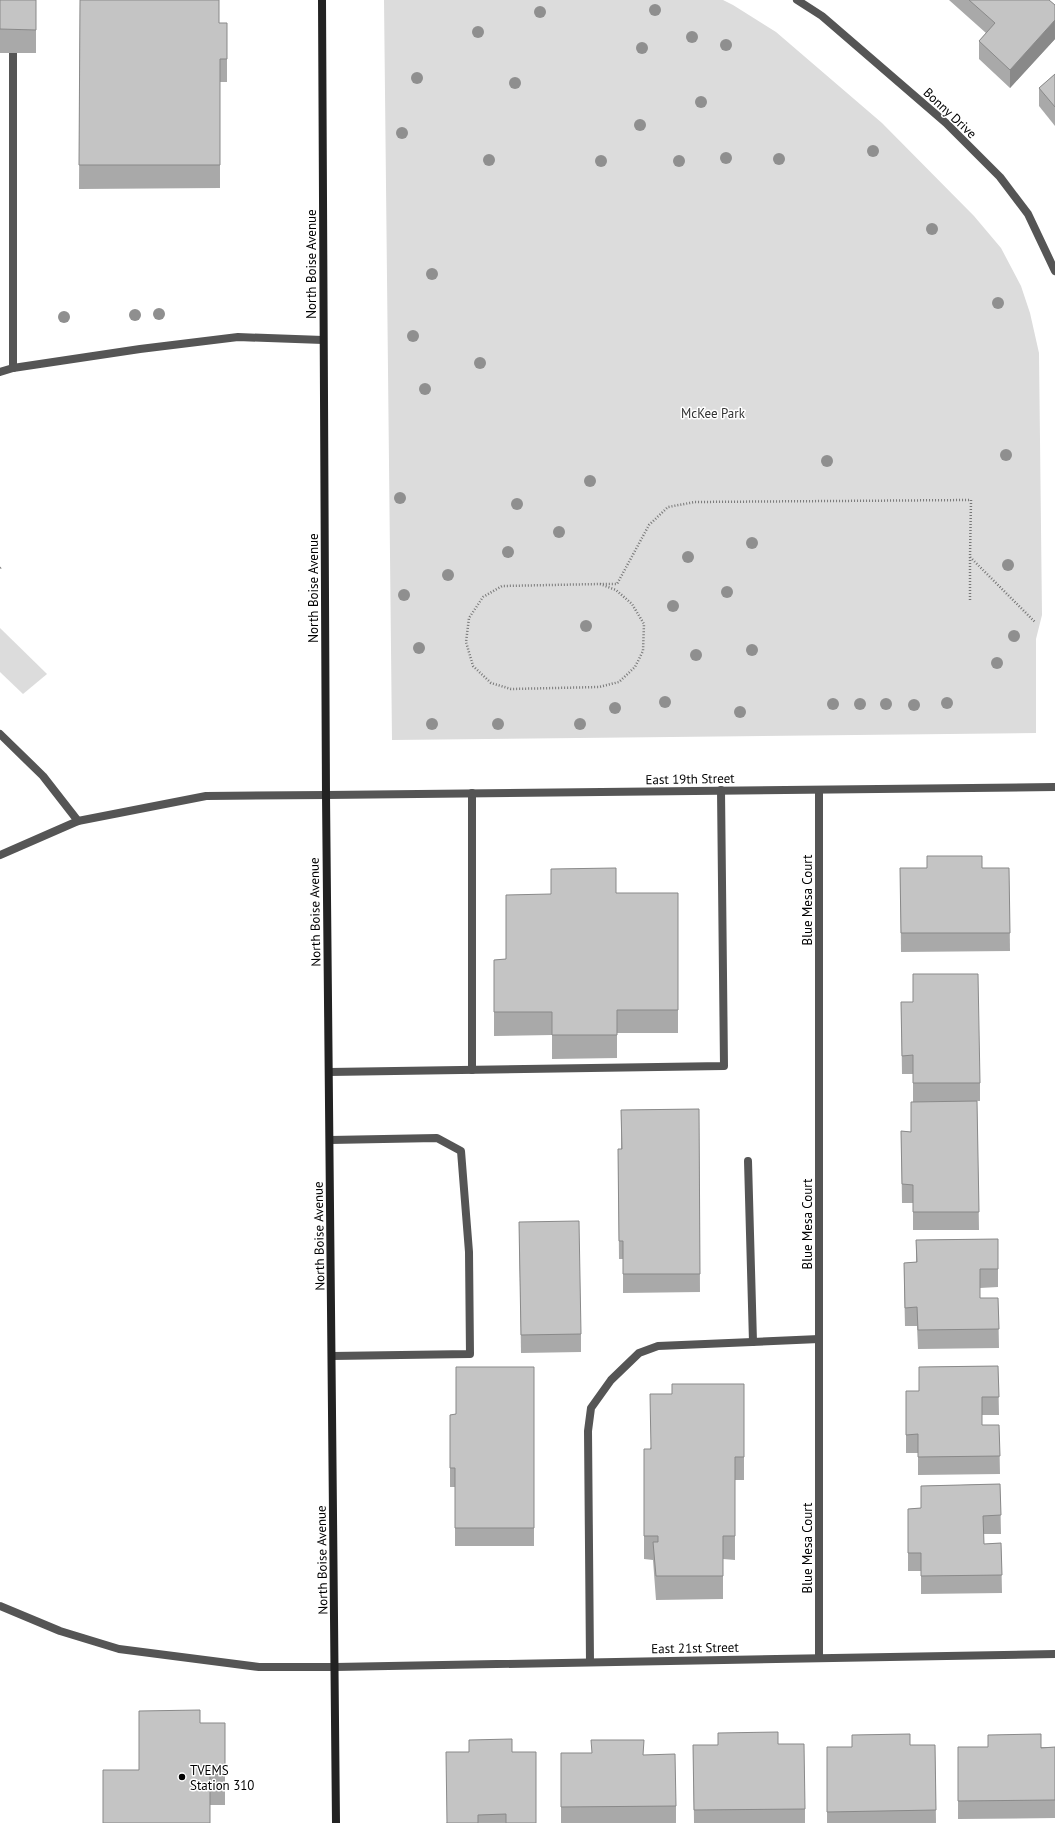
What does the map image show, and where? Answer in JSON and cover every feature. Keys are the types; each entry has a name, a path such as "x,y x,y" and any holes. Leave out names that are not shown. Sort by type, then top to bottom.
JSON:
{"street":[{"name":"North Boise Avenue","path":"322,0 326,795 336,1667 336,1823"},
{"name":"Bonny Drive","path":"797,0 822,16 946,123 1000,176 1028,214 1055,271"},
{"path":"13,53 13,368"},
{"path":"0,372 13,368 140,349 238,337 323,340"},
{"path":"0,734 42,776 78,821"},
{"name":"East 19th Street","path":"0,855 78,821 206,796 819,790 1055,786"},
{"path":"329,1072 724,1066 721,790"},
{"name":"Blue Mesa Court","path":"819,790 819,1658"},
{"path":"472,793 472,1070"},
{"path":"330,1140 437,1138 461,1151 469,1252 470,1354 332,1356"},
{"path":"748,1161 753,1342"},
{"path":"590,1662 588,1431 591,1408 611,1380 639,1353 658,1346 819,1339"},
{"name":"East 21st Street","path":"0,1606 60,1631 119,1649 259,1668 1055,1654"}],"path":[{"path":"600,584 616,590 632,604 644,624 643,651 635,667 619,682 599,687 511,689 491,683 473,666 466,642 469,618 483,597 502,586 600,584 617,584 649,525 668,507 695,502 971,500 970,600"},
{"path":"970,557 1035,622"}],"green space":[{"name":"McKee Park","path":"384,0 723,0 776,32 882,123 974,216 1001,248 1021,286 1030,313 1039,353 1042,615 1036,639 1036,733 392,740"},
{"path":"0,628 47,674 23,694 0,672"}],"building":[{"path":"0,0 36,0 36,30 0,29"},
{"path":"80,0 219,0 219,23 227,23 227,59 220,59 220,165 79,165"},
{"path":"969,0 1049,0 1055,5 1055,20 1010,70 979,41 995,23"},
{"path":"1055,74 1055,107 1039,88"},
{"path":"927,856 982,856 982,868 1009,868 1010,933 901,933 900,868 927,868"},
{"path":"616,868 616,893 678,893 678,1010 617,1010 617,1035 552,1035 552,1012 494,1012 494,960 506,959 506,895 551,894 551,869"},
{"path":"913,974 978,974 980,1083 913,1083 913,1055 902,1056 901,1002 913,1002"},
{"path":"977,1101 979,1212 913,1212 913,1185 902,1184 901,1131 911,1132 911,1102"},
{"path":"699,1109 700,1274 623,1274 623,1241 619,1241 618,1149 622,1149 621,1110"},
{"path":"579,1221 581,1334 521,1335 519,1222"},
{"path":"998,1239 998,1269 980,1269 980,1298 998,1298 999,1329 918,1330 917,1307 905,1308 904,1263 917,1262 916,1240"},
{"path":"998,1366 999,1397 982,1397 982,1425 999,1425 1000,1456 918,1457 918,1434 906,1435 906,1391 919,1391 919,1367"},
{"path":"456,1367 534,1367 534,1528 455,1528 455,1468 450,1468 450,1415 456,1414"},
{"path":"672,1384 744,1384 744,1457 735,1457 735,1536 723,1536 723,1576 656,1576 653,1542 658,1542 658,1536 644,1536 644,1449 651,1449 650,1394 672,1394"},
{"path":"1000,1484 1001,1515 983,1516 984,1544 1001,1543 1002,1575 921,1576 921,1553 908,1553 908,1509 921,1508 921,1486"},
{"name":"TVEMS Station 310","path":"200,1710 200,1723 225,1723 225,1774 210,1774 210,1823 103,1823 103,1770 139,1770 139,1711"},
{"path":"778,1732 778,1744 804,1744 805,1809 694,1810 693,1745 718,1745 718,1733"},
{"path":"910,1734 910,1745 935,1745 936,1810 827,1812 827,1747 852,1747 852,1735"},
{"path":"1041,1734 1041,1748 1055,1747 1055,1800 958,1801 958,1747 988,1747 988,1735"},
{"path":"512,1739 512,1752 536,1752 536,1823 506,1823 506,1814 478,1815 478,1823 447,1823 446,1752 469,1752 469,1740"},
{"path":"591,1740 644,1740 643,1755 675,1754 676,1806 561,1807 561,1753 592,1753"}],"place":[{"name":"TVEMS Station 310","path":"182,1777"}]}
